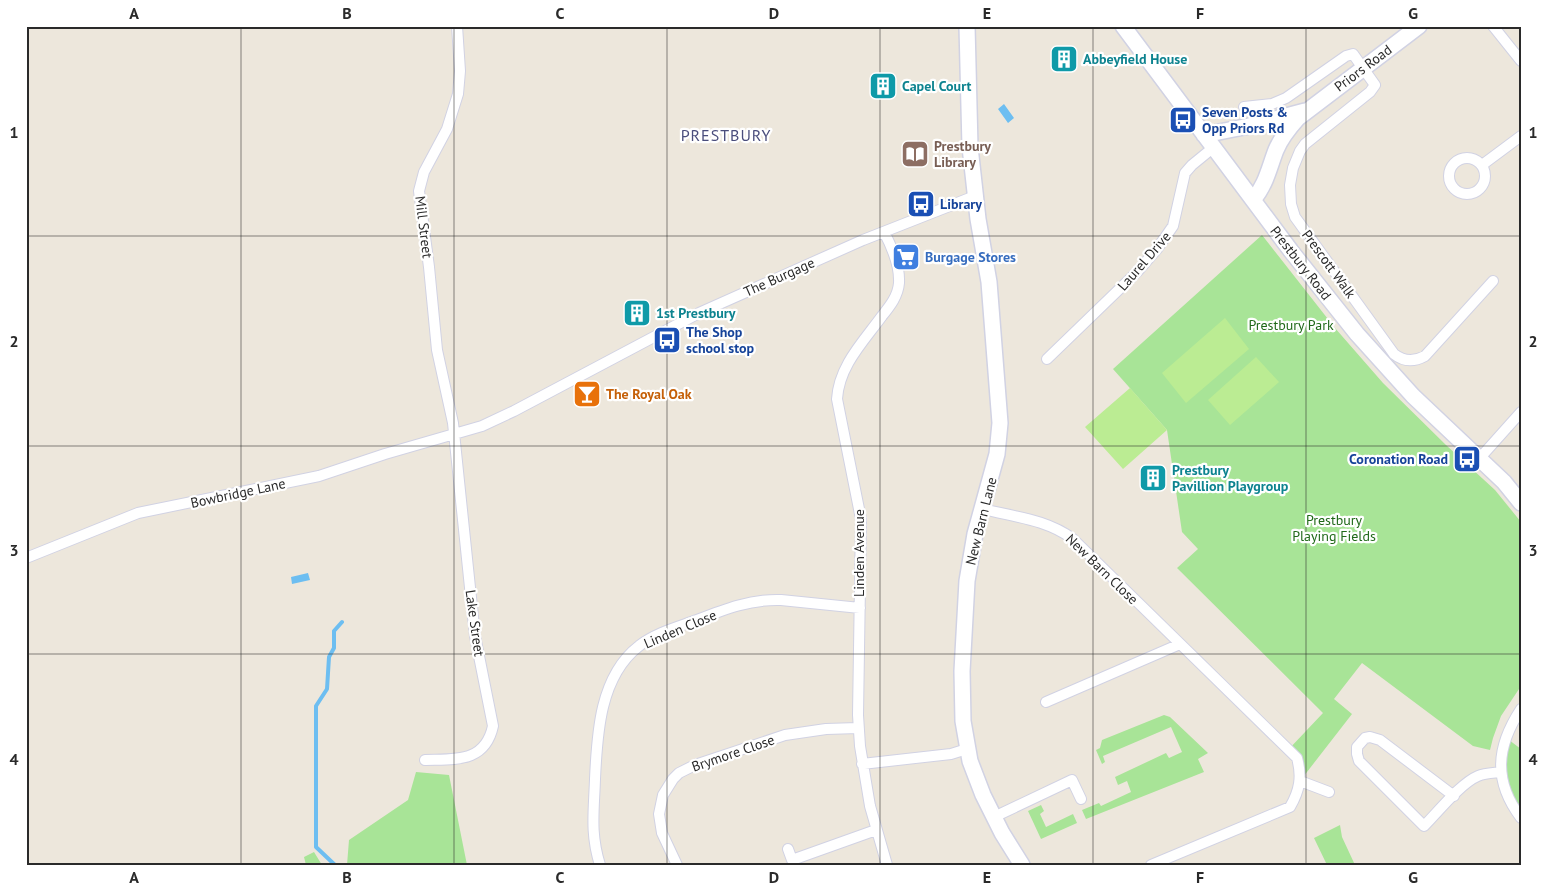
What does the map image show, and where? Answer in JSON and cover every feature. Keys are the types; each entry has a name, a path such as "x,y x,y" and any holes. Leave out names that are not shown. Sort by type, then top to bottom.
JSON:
{"main road":[{"name":"New Barn Lane","path":"967,26 970,147 975,196 989,282 1000,423 997,454 970,559 965,602 963,721 967,749 974,772 994,817 1022,865"},
{"name":"Prestbury Road","path":"1123,26 1253,200 1357,334 1413,396 1504,482 1521,503"},
{"name":"Priors Road","path":"1253,200 1262,190 1277,149 1290,127 1308,110 1419,26"},
{"name":"Priors Road","path":"1204,135 1249,126 1308,110"}],"street":[{"name":"Mill Street","path":"454,435 437,350 419,191 424,172 447,129 458,94 460,71 456,26"},
{"path":"1493,26 1521,61"},
{"path":"1244,107 1272,104 1286,98 1346,56 1353,54 1364,69"},
{"name":"Prescott Walk","path":"1364,69 1374,85 1370,92 1305,144 1296,159 1290,185 1291,204 1295,217 1394,354 1403,360 1412,360 1425,356 1493,281"},
{"path":"1482,165 1521,136"},
{"name":"Laurel Drive","path":"1047,359 1138,272 1157,249 1173,226 1185,173 1214,148"},
{"name":"The Burgage","path":"454,435 482,426 514,412 699,313 884,232 975,196"},
{"name":"Linden Avenue","path":"884,232 898,267 898,289 891,304 846,365 839,384 837,407 860,507 858,728 862,764 876,830 887,865"},
{"path":"1478,458 1521,412"},
{"name":"Bowbridge Lane","path":"26,558 138,513 319,476 385,454 454,435"},
{"name":"Lake Street","path":"425,760 460,758 474,754 489,739 493,726 476,636 454,435"},
{"name":"New Barn Close","path":"983,509 1038,521 1064,532 1073,539 1297,758 1300,781"},
{"name":"Linden Close","path":"600,865 594,845 592,819 601,722 608,687 618,668 631,652 647,640 667,631 747,602 781,600 860,608"},
{"path":"1046,702 1180,644"},
{"path":"1521,709 1505,737 1501,755 1501,772 1508,799 1521,818"},
{"name":"Brymore Close","path":"677,865 662,833 659,814 663,795 679,773 695,765 785,735 819,730 858,728"},
{"path":"1454,796 1384,742 1375,738 1365,738 1357,747 1359,761 1424,826 1454,796 1468,782 1479,775 1501,772"},
{"path":"862,764 952,754 967,749"},
{"path":"994,817 1072,780 1081,798"},
{"path":"1151,865 1290,807 1300,781 1329,792"},
{"path":"788,849 793,862 876,830"}],"green space":[{"name":"Prestbury Playing Fields","path":"1262,235 1335,328 1383,383 1495,490 1521,522 1521,686 1501,716 1490,750 1473,746 1362,663 1334,699 1352,714 1300,781 1300,771 1288,750 1323,713 1177,568 1198,549 1182,532 1167,430 1113,369"},
{"path":"1225,318 1249,349 1186,403 1162,373"},
{"path":"1256,357 1279,382 1230,425 1208,400"},
{"path":"1130,388 1167,430 1123,469 1085,427"},
{"path":"1164,715 1170,717 1208,753 1198,759 1204,772 1086,819 1082,810 1099,803 1101,806 1131,792 1127,781 1118,785 1115,777 1166,753 1169,758 1182,752 1171,727 1103,756 1105,762 1102,764 1096,750 1100,748 1102,740"},
{"path":"1505,737 1521,749 1521,818 1505,790"},
{"path":"416,772 449,775 467,865 347,865 349,840 408,800"},
{"path":"1041,805 1044,811 1040,814 1046,827 1073,814 1077,823 1041,839 1028,811"},
{"path":"1340,825 1342,837 1355,865 1327,865 1314,838"},
{"path":"314,852 322,865 306,865 304,857"}],"water":[{"path":"1004,104 1014,118 1008,123 998,109"},
{"path":"308,573 310,580 292,584 291,577"}],"waterway":[{"path":"335,865 316,847 316,706 327,689 329,657 334,648 334,631 342,622"}],"place":[{"name":"Abbeyfield House","path":"1064,59"},
{"name":"Capel Court","path":"883,86"},
{"name":"Seven Posts & Opp Priors Rd","path":"1183,120"},
{"name":"Prestbury Library","path":"915,154"},
{"name":"Library","path":"921,204"},
{"name":"Burgage Stores","path":"906,257"},
{"name":"1st Prestbury","path":"637,313"},
{"name":"The Shop school stop","path":"667,340"},
{"name":"The Royal Oak","path":"587,394"},
{"name":"Coronation Road","path":"1467,459"},
{"name":"Prestbury Pavillion Playgroup","path":"1153,478"}],"district":[{"name":"PRESTBURY","path":"726,135"}],"park label":[{"name":"Prestbury Park","path":"1291,325"}]}
